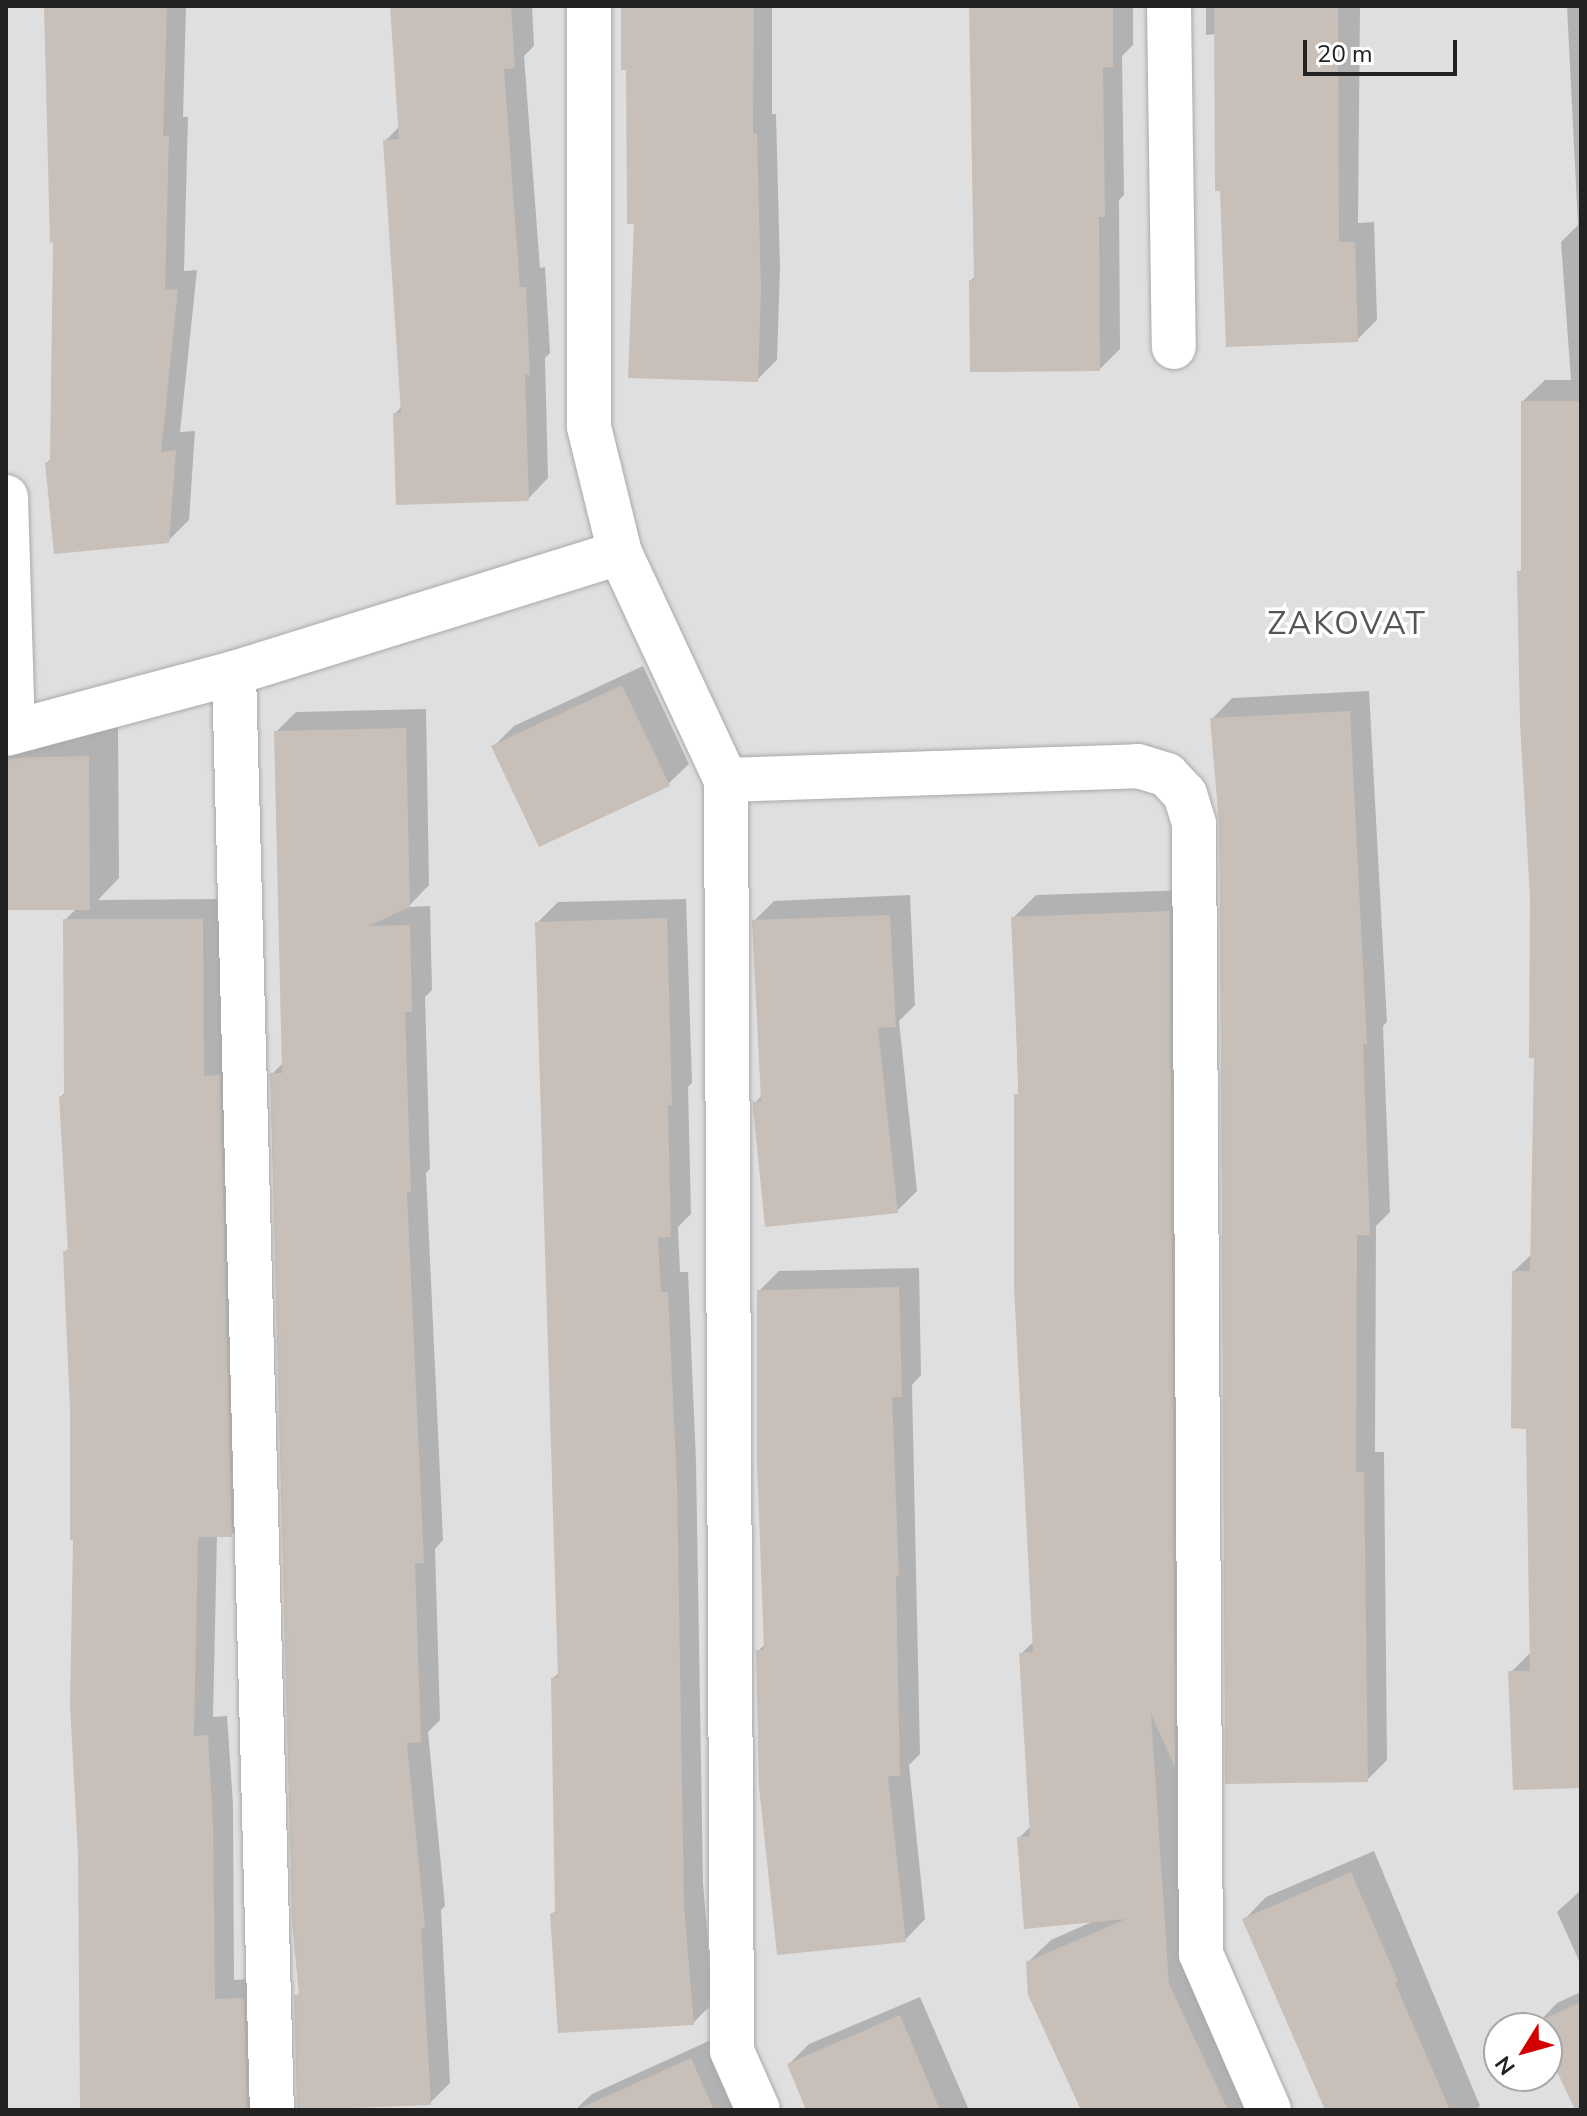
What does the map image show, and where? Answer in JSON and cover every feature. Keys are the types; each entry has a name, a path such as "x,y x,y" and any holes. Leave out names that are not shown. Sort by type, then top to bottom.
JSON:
{"street":[{"path":"589,6 589,427 620,553 726,780 732,2051 758,2110"},
{"path":"1169,6 1174,347"},
{"path":"6,497 9,733 234,673 620,553"},
{"path":"234,673 272,2110"},
{"path":"726,780 1138,766 1167,775 1185,794 1194,823 1201,1954 1269,2110"}],"shaded area":[{"path":"6,6 1581,6 1581,2110 6,2110"}],"building":[{"path":"44,6 167,6 163,136 169,136 165,290 178,289 161,452 176,450 169,543 54,554 45,462 50,462 53,242 50,243"},
{"path":"390,6 511,6 515,68 504,69 520,287 526,287 530,375 525,375 529,501 396,505 393,413 401,413 383,140 399,139"},
{"path":"621,6 754,6 753,133 757,134 761,290 758,382 628,378 634,224 627,224 626,70 621,70"},
{"path":"969,6 1113,6 1113,67 1103,67 1105,217 1099,217 1100,371 970,372 969,280 974,280"},
{"path":"1214,6 1338,6 1339,242 1355,242 1358,342 1226,347 1220,191 1215,191"},
{"path":"1521,401 1581,401 1581,1788 1513,1790 1508,1671 1530,1671 1526,1429 1511,1428 1512,1271 1530,1271 1534,1058 1529,1058 1530,898 1520,722 1517,571 1521,571"},
{"path":"622,685 670,786 539,847 491,746"},
{"path":"1350,711 1367,1044 1363,1044 1370,1235 1357,1235 1356,1472 1364,1472 1368,1782 1225,1784 1219,823 1210,718"},
{"path":"406,728 410,907 368,926 410,925 412,1012 405,1012 411,1192 407,1192 424,1563 415,1563 421,1742 407,1743 425,1928 421,1929 431,2105 297,2110 294,1995 299,1995 292,1922 270,1073 282,1073 274,731"},
{"path":"89,756 90,910 6,910 6,758"},
{"path":"1170,911 1175,1767 1151,1714 1169,1984 1228,2110 1081,2110 1028,1995 1026,1962 1126,1919 1024,1929 1017,1837 1030,1836 1019,1653 1033,1652 1014,1287 1014,1094 1019,1094 1011,917"},
{"path":"890,915 896,1027 878,1028 898,1213 765,1227 753,1108 753,1102 761,1101 752,920"},
{"path":"667,918 672,1105 668,1106 671,1237 658,1238 661,1292 668,1292 677,1484 684,1905 694,2025 558,2033 550,1913 555,1913 551,1678 558,1677 535,922"},
{"path":"63,919 203,919 204,1076 220,1075 232,1537 198,1537 194,1736 208,1735 213,1825 215,1999 244,1998 247,2110 80,2110 78,1854 70,1705 73,1540 70,1540 70,1409 63,1251 68,1251 59,1096 64,1096"},
{"path":"899,1287 902,1397 892,1397 899,1576 896,1576 900,1776 888,1776 906,1942 777,1955 759,1787 756,1650 764,1650 757,1464 757,1290"},
{"path":"1351,1872 1450,2110 1325,2110 1242,1919"},
{"path":"1581,2002 1581,2110 1575,2110 1563,2084 1563,2012 1559,2012"},
{"path":"900,2015 940,2110 806,2110 787,2064"},
{"path":"691,2058 714,2110 576,2110"}],"district":[{"name":"ZAKOVAT","path":"1347,624"}]}
